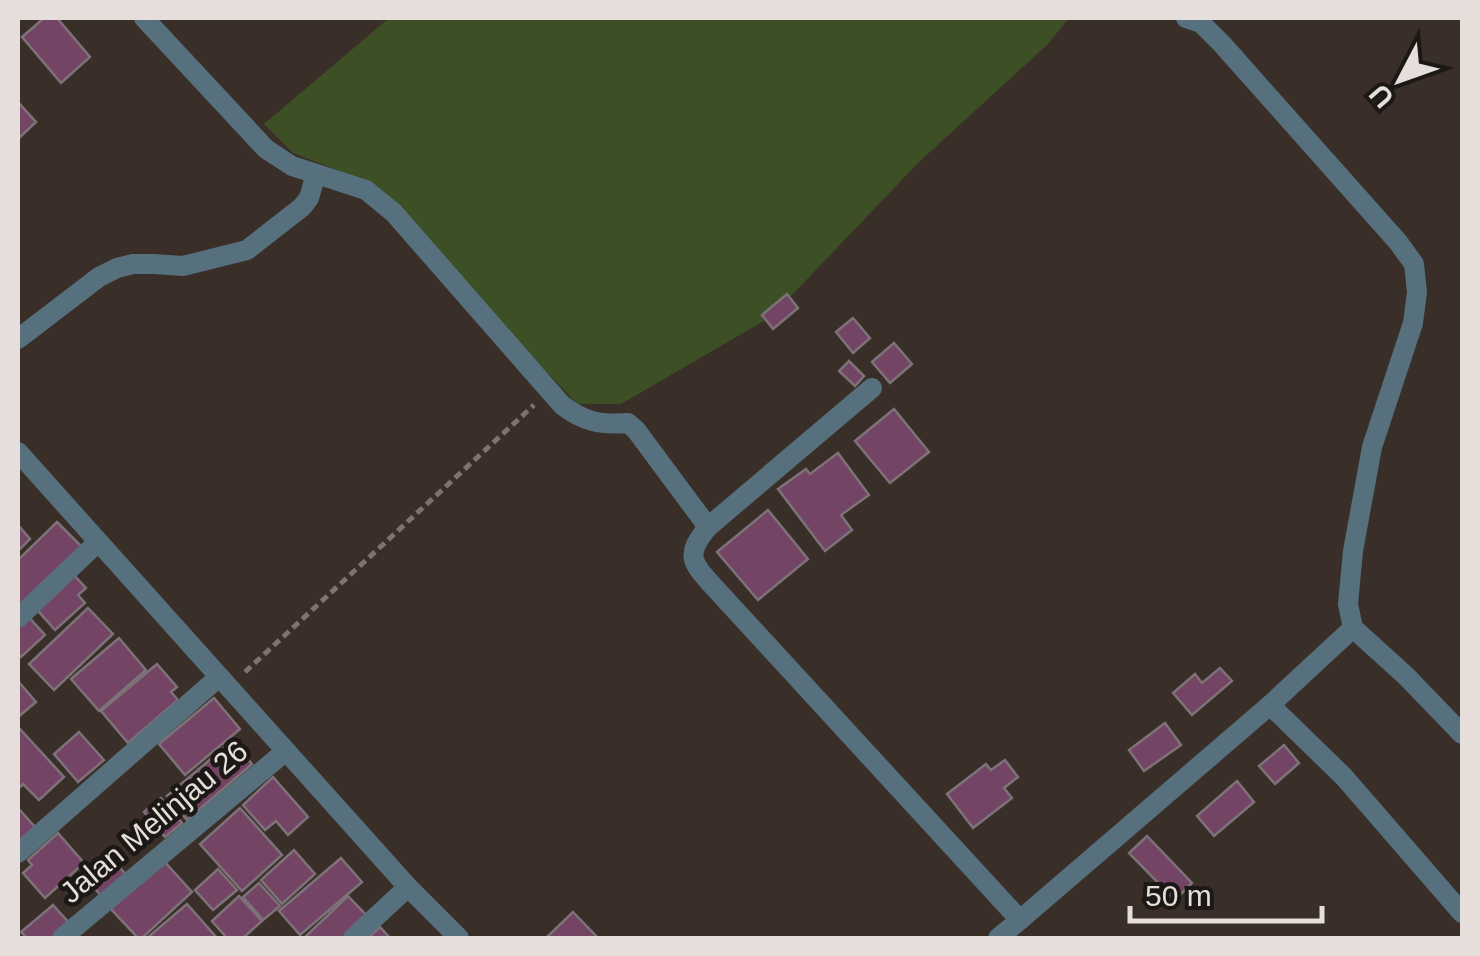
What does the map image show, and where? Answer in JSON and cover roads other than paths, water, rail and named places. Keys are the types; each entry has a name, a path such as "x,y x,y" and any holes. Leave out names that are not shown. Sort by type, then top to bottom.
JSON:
{"street":[{"path":"144,18 266,149 292,166 353,184 376,196 549,391 580,419 628,423 636,430 708,526"},
{"path":"1186,18 1200,23 1222,44 1414,264 1417,292 1413,323 1372,447 1348,604 1353,628 1462,734"},
{"path":"18,339 98,277 117,268 183,266 247,250 302,206 309,198 316,174"},
{"path":"872,388 708,526 692,553 700,571 1020,920"},
{"path":"18,452 223,683 460,938"},
{"path":"18,618 98,542"},
{"path":"998,938 1270,705 1353,628"},
{"path":"18,853 223,683"},
{"path":"1270,705 1344,777 1462,913"},
{"name":"Jalan Melinjau 26","path":"62,938 286,750"},
{"path":"352,938 408,886"}]}
